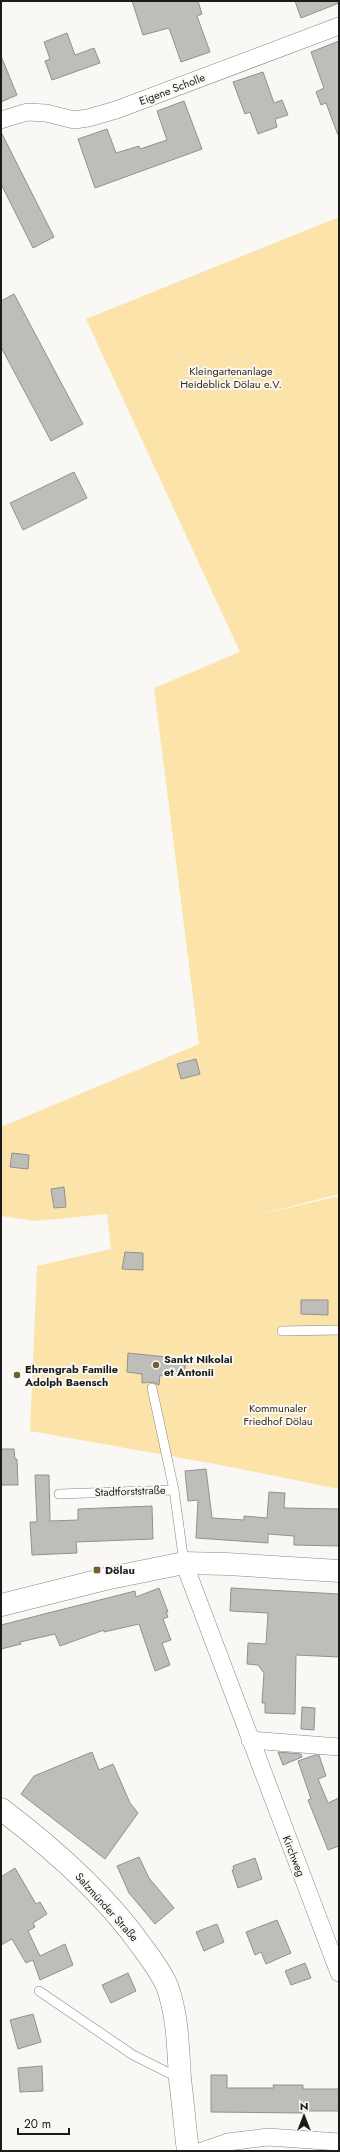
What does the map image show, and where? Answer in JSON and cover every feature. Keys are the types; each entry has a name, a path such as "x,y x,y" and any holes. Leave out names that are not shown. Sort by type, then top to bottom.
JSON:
{"main road":[{"path":"1,1605 105,1579 184,1563 227,1564 339,1571"},
{"name":"Salzmünder Straße","path":"1,1809 60,1856 99,1895 130,1929 157,1967 167,1986 173,2008 178,2042 180,2078 188,2151"}],"street":[{"name":"Eigene Scholle","path":"1,120 27,112 46,113 74,120 88,118 116,110 339,26"},
{"name":"Kirchweg","path":"184,1563 339,1973"},
{"path":"250,1740 339,1747"},
{"path":"202,2151 228,2142 268,2136 339,2142"},
{"path":"252,2139 268,2151"}],"lane":[{"path":"282,1331 339,1330"},
{"path":"152,1388 174,1490"},
{"name":"Stadtforststraße","path":"59,1494 174,1490 184,1563"},
{"path":"39,1991 133,2055 180,2078"}],"green space":[{"name":"Kleingartenanlage Heideblick Dölau e.V.","path":"339,217 339,1194 254,1216 339,1196 339,1489 215,1464 30,1431 37,1266 111,1249 107,1214 36,1221 1,1216 1,1127 199,1044 154,688 240,652 86,319"}],"building":[{"path":"132,1 198,1 202,14 197,16 210,52 181,62 169,28 143,35"},
{"path":"295,1 339,1 339,3 301,18"},
{"path":"67,33 75,55 94,48 100,63 52,80 45,61 50,59 44,42"},
{"path":"339,41 338,135 326,103 321,105 316,92 324,88 311,52"},
{"path":"1,56 17,95 1,102"},
{"path":"263,72 274,103 282,100 288,115 275,119 277,127 258,134 250,112 245,114 233,82"},
{"path":"184,101 202,149 95,188 78,139 107,129 116,153 139,146 140,149 167,140 157,111"},
{"path":"1,132 54,237 33,248 1,184"},
{"path":"14,294 83,424 51,441 1,347 1,301"},
{"path":"74,472 87,498 23,530 10,503"},
{"path":"196,1059 200,1074 181,1079 177,1064"},
{"path":"12,1153 29,1155 28,1169 10,1167"},
{"path":"64,1187 66,1207 54,1208 51,1189"},
{"path":"125,1252 143,1253 143,1270 122,1269"},
{"path":"301,1300 328,1300 328,1315 301,1314"},
{"name":"Sankt Nikolai et Antonii","path":"128,1353 186,1359 184,1377 160,1375 159,1385 153,1382 142,1383 142,1374 127,1372"},
{"path":"1,1449 14,1449 15,1459 17,1459 18,1485 1,1485"},
{"path":"206,1469 212,1518 244,1520 244,1516 267,1518 269,1492 285,1493 284,1508 339,1509 339,1546 294,1545 294,1536 268,1534 268,1543 196,1538 198,1500 188,1501 185,1471"},
{"path":"35,1475 49,1475 50,1521 78,1520 78,1509 152,1506 153,1539 76,1542 77,1553 32,1555 30,1522 37,1522"},
{"path":"159,1588 168,1612 166,1612 168,1617 163,1619 171,1640 162,1643 170,1665 155,1671 139,1624 104,1632 104,1630 60,1646 55,1634 20,1642 21,1644 1,1649 1,1625 135,1591 136,1597"},
{"path":"231,1588 339,1594 339,1657 296,1655 295,1714 265,1713 265,1703 262,1703 264,1673 258,1665 247,1664 248,1643 266,1644 268,1613 230,1611"},
{"path":"302,1707 315,1708 314,1730 301,1729"},
{"path":"92,1752 99,1770 113,1764 130,1803 138,1813 105,1859 21,1794 34,1776"},
{"path":"278,1752 301,1754 302,1757 283,1765"},
{"path":"319,1755 326,1776 318,1779 328,1803 339,1798 339,1846 328,1850 308,1800 311,1799 298,1761"},
{"path":"139,1857 149,1878 174,1908 155,1924 129,1893 117,1866"},
{"path":"255,1858 262,1879 238,1888 232,1870 234,1870 233,1866"},
{"path":"15,1868 36,1904 40,1902 47,1914 33,1923 35,1927 28,1931 40,1956 65,1944 73,1965 40,1980 33,1960 26,1963 12,1939 1,1945 1,1877"},
{"path":"277,1920 291,1953 266,1964 261,1952 255,1955 246,1932"},
{"path":"217,1924 224,1942 204,1951 196,1932"},
{"path":"305,1963 311,1978 291,1985 285,1971"},
{"path":"128,1973 136,1991 111,2003 102,1985"},
{"path":"33,2014 41,2042 18,2049 10,2020"},
{"path":"42,2066 43,2091 20,2092 18,2068"},
{"path":"211,2075 227,2075 227,2088 274,2088 273,2085 303,2085 303,2089 339,2089 339,2111 303,2111 304,2113 211,2112"}],"place":[{"name":"Sankt Nikolai et Antonii","path":"156,1365"},
{"name":"Ehrengrab Familie Adolph Baensch","path":"17,1375"},
{"name":"Dölau","path":"97,1570"}],"park label":[{"name":"Kommunaler Friedhof Dölau","path":"278,1414"}]}
